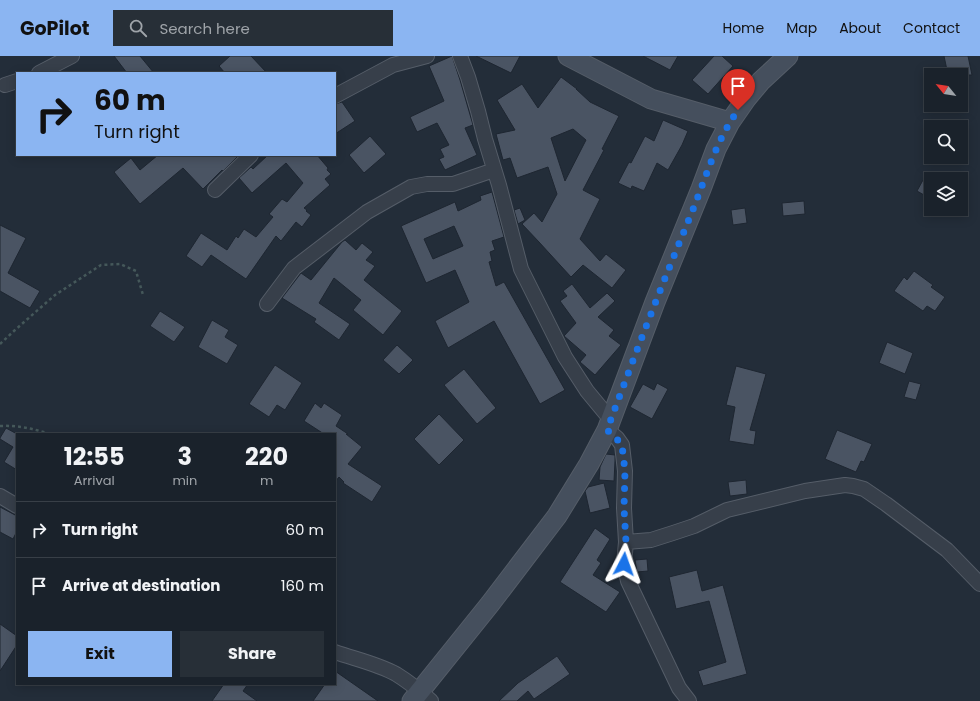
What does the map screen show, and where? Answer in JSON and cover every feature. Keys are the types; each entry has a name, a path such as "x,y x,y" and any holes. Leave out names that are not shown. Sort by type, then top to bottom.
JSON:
{"street":[{"path":"41,72 72,56"},
{"path":"336,95 393,65 427,56"},
{"path":"460,56 468,77 521,269 565,357 616,438 622,445 625,471 624,508 626,542 624,564 628,581 679,688 689,701"},
{"path":"568,56 651,99 730,122"},
{"path":"336,652 396,674 421,698 557,516 589,464 609,425 655,302 716,149 730,122 746,99 761,81 788,56"},
{"path":"215,190 250,156"},
{"path":"267,304 294,268 366,212 411,188 427,184 453,184 494,170"},
{"path":"626,542 651,540 694,526 727,510 805,491 845,485 864,489 886,504 947,550 980,584"},
{"path":"0,496 16,505"}],"path":[{"path":"0,344 55,295 101,265 120,264 136,271 143,295"},
{"path":"0,426 14,425 47,433"}],"building":[{"path":"114,56 140,56 153,72 126,72"},
{"path":"230,56 251,56 266,72 224,72 219,66"},
{"path":"452,56 473,125 465,128 477,155 445,170 439,159 444,157 440,149 449,145 437,123 417,132 410,117 444,101 429,66"},
{"path":"476,56 520,56 511,73"},
{"path":"643,56 678,56 670,70"},
{"path":"714,56 722,56 733,66 708,94 692,80"},
{"path":"944,56 968,56 972,75 968,75 968,68 947,68"},
{"path":"561,77 577,89 590,102 619,116 602,149 604,150 583,190 600,199 580,239 600,261 606,254 626,270 612,288 583,265 571,277 522,224 534,213 542,222 557,194 548,167 517,178 510,158 503,160 496,134 515,130 497,100 522,84 538,108","holes":["573,129 586,140 565,181 551,138"]},
{"path":"342,102 355,121 336,133 336,104"},
{"path":"663,120 688,131 668,170 657,163 644,191 632,186 631,189 618,183 629,162 631,163 645,136 654,141"},
{"path":"370,136 386,154 364,173 349,155"},
{"path":"157,156 238,156 203,189 183,168 140,204 114,172 131,158 140,170"},
{"path":"267,156 318,156 331,174 325,179 330,185 304,208 311,215 302,227 296,222 281,241 276,236 246,279 211,255 202,267 186,256 201,233 227,250 236,236 238,238 244,229 256,237 273,217 269,214 282,199 287,202 303,183 286,163 252,193 239,178 251,167 253,169"},
{"path":"923,180 924,195 917,191"},
{"path":"492,192 504,237 492,241 495,250 490,252 492,261 489,262 496,286 504,282 565,390 540,404 494,321 448,348 435,321 469,302 455,270 426,283 401,226 455,202 458,211 481,200 480,196","holes":["454,226 463,246 433,259 424,239"]},
{"path":"804,201 805,214 783,216 782,203"},
{"path":"520,208 525,220 518,224 514,210"},
{"path":"745,208 747,223 733,225 731,210"},
{"path":"0,225 26,238 8,273 40,291 30,308 0,291"},
{"path":"345,240 356,250 362,243 373,252 366,260 375,266 364,280 402,311 383,335 353,310 361,300 334,278 319,303 350,324 339,340 314,322 316,319 282,298 301,273 311,280"},
{"path":"914,271 933,285 931,287 945,297 935,311 927,306 923,311 894,291 904,277 907,280"},
{"path":"572,284 590,308 607,293 615,301 598,317 614,330 609,336 621,345 595,375 580,362 586,355 564,336 576,323 560,301 567,296 563,291"},
{"path":"160,311 185,327 174,342 150,326"},
{"path":"212,320 229,330 225,337 238,345 227,364 198,347"},
{"path":"887,342 913,353 905,374 879,363"},
{"path":"397,345 413,360 399,374 383,360"},
{"path":"275,365 302,383 285,410 277,405 269,417 249,404"},
{"path":"736,366 766,374 750,430 756,431 754,445 729,441 735,407 726,405"},
{"path":"464,369 496,408 477,424 444,385"},
{"path":"909,381 921,384 916,400 904,397"},
{"path":"657,383 668,389 652,419 630,407 643,384 654,390"},
{"path":"315,403 321,408 324,403 342,415 336,426 348,434 346,434 362,447 348,464 382,486 372,502 343,483 344,482 339,477 336,481 336,433 322,433 304,421"},
{"path":"439,414 464,440 439,465 414,439"},
{"path":"6,428 16,433 16,469 4,462 13,447 0,438"},
{"path":"837,430 872,444 864,462 861,461 856,472 825,459"},
{"path":"606,454 615,455 614,481 599,480 600,467"},
{"path":"746,480 747,494 730,496 728,482"},
{"path":"604,483 610,508 590,513 585,491 588,487"},
{"path":"0,507 16,515 16,533 13,539 0,532"},
{"path":"595,528 610,539 597,560 601,563 593,575 620,592 606,612 560,582"},
{"path":"647,559 648,571 637,572 635,560"},
{"path":"697,570 702,591 723,585 747,674 703,686 698,671 726,662 709,601 676,609 669,577"},
{"path":"0,624 16,635 16,647 0,671"},
{"path":"557,656 570,674 534,699 528,691 517,701 499,701 518,683"},
{"path":"336,672 378,701 313,701 324,685 336,685"},
{"path":"223,685 247,685 243,691 257,701 212,701"}],"route":[{"path":"624,564 626,542 624,508 625,471 622,445 607,430 655,302 716,149 738,110"}]}
